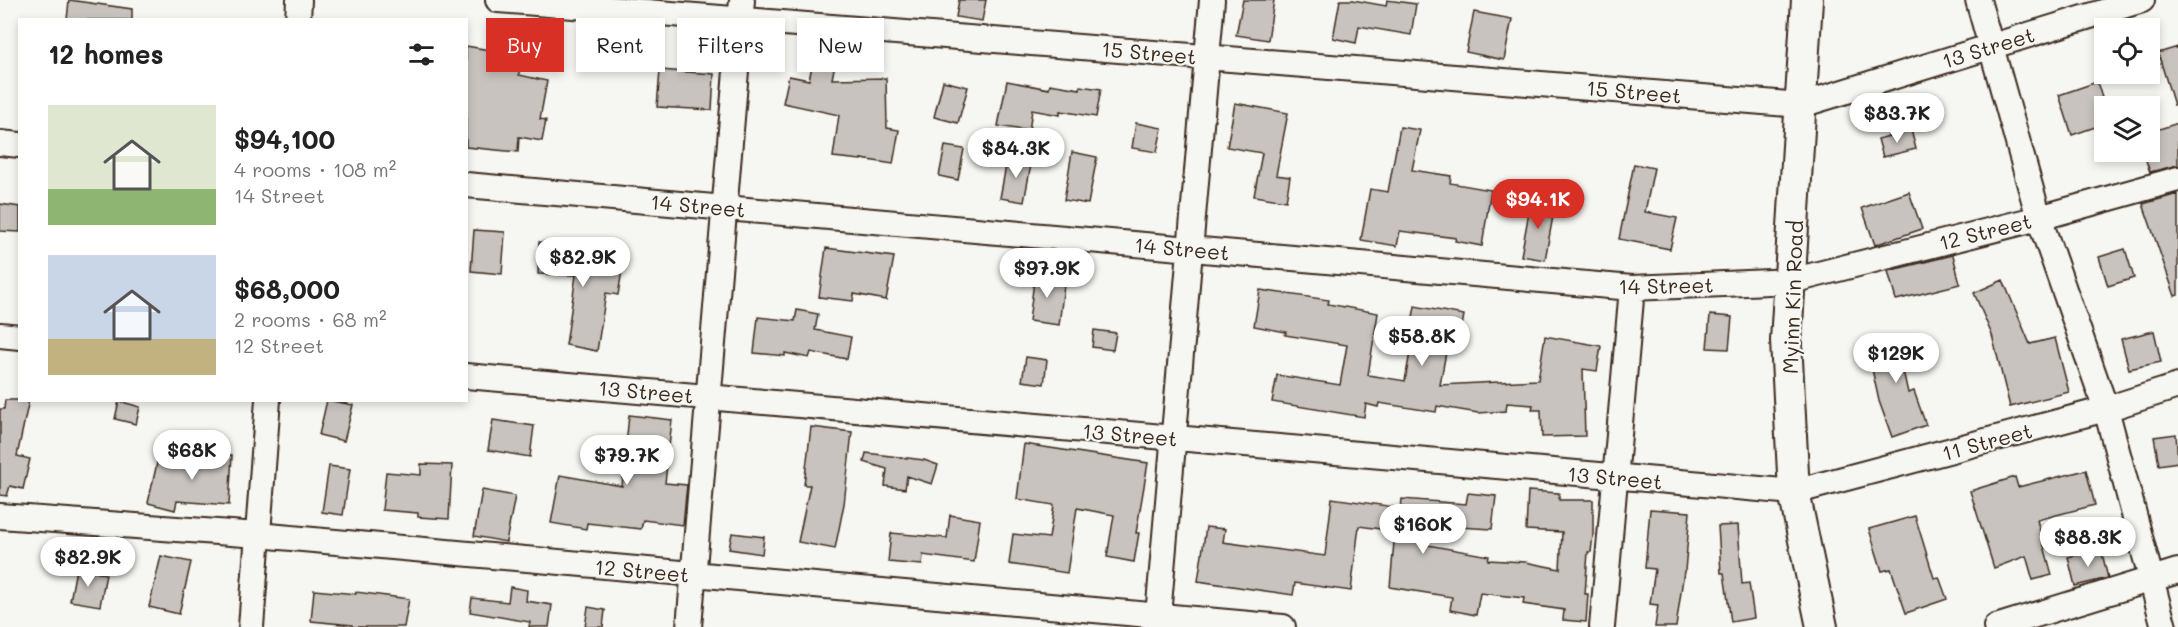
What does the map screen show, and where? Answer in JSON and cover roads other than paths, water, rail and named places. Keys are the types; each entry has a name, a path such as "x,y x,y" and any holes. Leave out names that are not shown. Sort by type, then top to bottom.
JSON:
{"street":[{"path":"298,18 299,0"},
{"name":"15 Street","path":"498,0 741,10 1207,57 1801,105"},
{"path":"1158,621 1212,0"},
{"name":"Myinn Kin Road","path":"1807,0 1786,341 1794,492 1822,627"},
{"path":"1978,0 2039,218 2106,409 2164,627"},
{"name":"13 Street","path":"1801,105 2142,0"},
{"path":"689,627 741,10"},
{"path":"0,144 18,145"},
{"name":"12 Street","path":"1791,281 2039,218 2178,179"},
{"name":"14 Street","path":"468,185 1632,288 1791,281"},
{"path":"1602,627 1632,288"},
{"path":"0,336 18,337"},
{"name":"13 Street","path":"468,376 1794,492"},
{"name":"11 Street","path":"1794,492 2106,409 2178,386"},
{"path":"251,627 268,402"},
{"name":"12 Street","path":"0,516 258,535 694,574 1158,621 1283,627"},
{"path":"1996,627 2178,571"}]}
